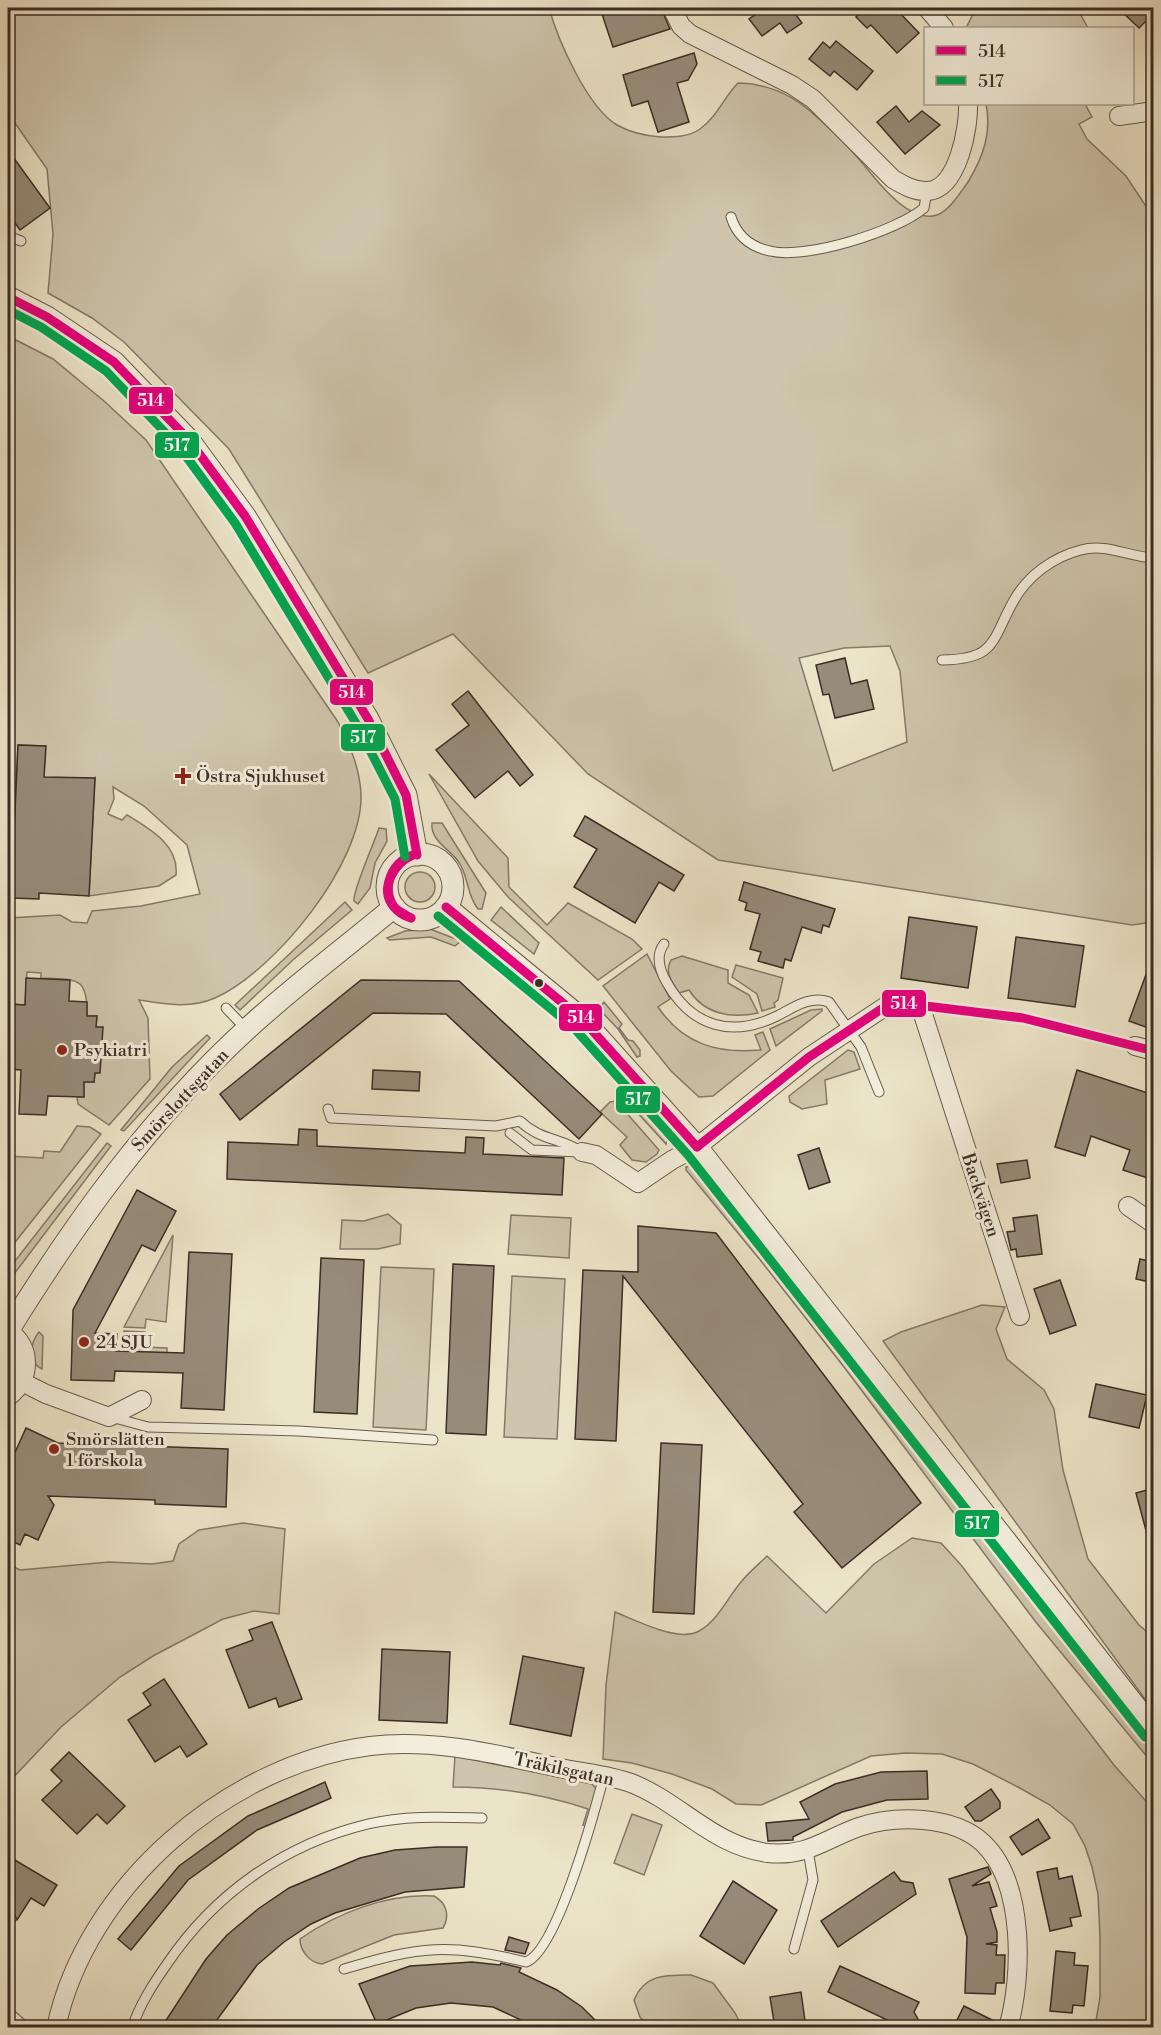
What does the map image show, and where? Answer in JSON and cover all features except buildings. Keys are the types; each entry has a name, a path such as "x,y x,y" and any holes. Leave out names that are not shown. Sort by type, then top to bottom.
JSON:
{"street":[{"path":"672,8 681,26 690,34 799,89 834,117 893,179 906,187 927,191 941,186 949,177 961,152 966,134 968,105"},
{"path":"927,8 943,27"},
{"path":"1119,116 1154,111"},
{"path":"8,297 47,317 114,362 189,440 245,516 368,719 406,795 417,855"},
{"path":"417,855 432,856 448,871 453,886 446,907 440,913 424,920 408,918 394,907 388,895 390,874 404,859 417,855"},
{"name":"Smörslottsgatan","path":"14,1388 24,1373 24,1354 20,1345 8,1331 77,1222 133,1149 179,1098 247,1030 394,907"},
{"path":"446,907 581,1018 697,1147 1148,1724"},
{"path":"582,1152 596,1155 638,1183 672,1160 697,1147 809,1057 886,1006 901,1003 920,1005"},
{"name":"Backvägen","path":"920,1005 1020,1316"},
{"path":"1135,1046 1154,1051"},
{"path":"1128,1206 1154,1224"},
{"path":"14,1388 56,1398 109,1417 142,1400"},
{"name":"Träkilsgatan","path":"56,2028 68,1987 93,1936 127,1885 191,1824 269,1776 341,1751 396,1744 476,1750 631,1783 668,1802 722,1840 747,1849 770,1853 808,1850 859,1827 897,1820 952,1825 981,1841 995,1859 1006,1882 1015,1920 1017,1973 1008,2028"}],"lane":[{"path":"730,217 743,239 757,247 772,252 799,252 861,238 912,219 924,208 927,191"},
{"path":"8,236 21,241"},
{"path":"942,660 972,658 982,653 998,637 1012,602 1024,585 1052,562 1083,549 1116,550 1154,558"},
{"path":"664,944 660,949 659,969 682,1005 708,1022 738,1028 754,1025 817,999 829,1002 861,1047 879,1092"},
{"path":"920,1005 1023,1018 1135,1046"},
{"path":"226,1008 247,1030"},
{"path":"328,1109 331,1118 496,1126 520,1121 534,1134 565,1142 582,1152"},
{"path":"510,1132 532,1150 582,1152"},
{"path":"109,1417 148,1427 299,1431 433,1440"},
{"path":"344,1969 395,1954 434,1948 481,1951 526,1962 532,1960 543,1947 570,1886 604,1776"},
{"path":"132,2028 145,1997 197,1923 240,1884 262,1870 315,1842 369,1824 420,1816 482,1818"},
{"path":"794,1949 813,1880 808,1850"},
{"path":"8,2012 24,2026 31,2028"}],"shaded area":[{"path":"8,8 549,8 575,72 595,104 617,125 650,136 686,135 696,132 706,124 738,83 766,87 784,94 809,110 847,146 892,197 914,213 926,216 942,213 958,196 973,173 982,154 987,135 986,105 1086,105 1092,117 1079,124 1087,139 1126,176 1153,217 1153,922 1132,925 718,860 588,774 453,634 368,673 229,449 124,342 92,318 48,293 53,234 47,169 8,113","holes":["890,646 900,671 907,742 833,771 799,658 844,648"]},
{"path":"976,8 1077,8 1087,27 966,27"},
{"name":"Östra Sjukhuset","path":"8,336 53,359 104,401 146,440 338,722 354,757 359,776 361,795 358,822 347,852 332,882 288,940 239,984 215,998 187,1005 139,1000 148,1018 150,1079 109,1125 78,1104 77,1097 84,1097 84,1082 94,1082 95,1073 100,1072 102,1028 96,1027 97,1016 87,1016 87,1003 82,986 71,980 41,978 41,973 27,972 25,1005 8,1004 8,918 60,915 72,922 87,923 92,911 141,906 200,894 187,845 144,806 113,787 114,799 108,814 122,820 127,815 161,839 173,855 176,875 159,886 89,896 95,778 41,851 45,746 18,745 12,869 8,869"},
{"path":"429,774 508,858 509,887 547,925 568,903 632,939 642,949 598,980 508,897 478,861"},
{"path":"432,823 442,823 486,893 482,909 478,909 474,903 462,867 437,839"},
{"path":"379,828 386,829 387,841 375,863 370,888 358,904 354,901 356,888"},
{"path":"420,872 426,873 434,881 434,893 426,901 420,902 414,901 406,893 405,887 406,881 414,873"},
{"path":"345,902 352,910 294,959 240,1010 235,1005"},
{"path":"501,907 539,943 534,954 491,920"},
{"path":"430,929 461,941 455,946 431,937 390,940 387,938 405,931"},
{"path":"647,954 670,999 658,1007 678,1030 702,1044 745,1051 761,1050 755,1035 763,1032 770,1050 713,1096 699,1097 671,1071 603,986"},
{"path":"682,956 728,970 728,983 749,995 758,1013 728,1015 719,1013 702,1005 689,990 679,993 668,969 671,960"},
{"path":"736,965 783,978 778,1000 774,1003 775,1007 762,1011 757,994 732,977"},
{"path":"604,1002 622,1024 619,1028 628,1040 633,1041 640,1050 640,1056 637,1057 618,1029 599,1009"},
{"path":"822,1009 776,1046 770,1029 811,1010"},
{"path":"207,1035 210,1038 124,1131 121,1130 172,1067"},
{"path":"848,1050 854,1052 860,1069 825,1080 827,1104 802,1109 790,1102 789,1096"},
{"path":"632,1094 669,1135 666,1144 625,1099"},
{"path":"616,1101 659,1150 646,1162 632,1160 620,1145 627,1137 600,1112 610,1102"},
{"path":"77,1126 90,1127 101,1134 8,1251 8,1156 43,1158 44,1151 60,1152"},
{"path":"107,1143 111,1146 8,1282 8,1270"},
{"path":"693,1166 781,1272 1153,1750 1153,1764 1035,1621 844,1367 686,1170 686,1167"},
{"path":"388,1214 401,1225 400,1244 378,1249 340,1249 342,1220 364,1221"},
{"path":"511,1215 571,1218 569,1258 508,1254"},
{"path":"173,1235 166,1322 146,1319 145,1328 124,1327"},
{"path":"381,1267 434,1269 426,1430 373,1427"},
{"path":"512,1276 565,1279 557,1439 504,1437"},
{"path":"982,1305 1005,1307 996,1329 1007,1359 1044,1390 1054,1409 1063,1470 1088,1559 1139,1625 1153,1637 1153,1710 883,1341 901,1332"},
{"path":"124,1331 145,1332 144,1347 167,1348 167,1353 123,1352"},
{"path":"39,1332 43,1336 42,1369 37,1366 32,1357 32,1347"},
{"path":"243,1523 285,1529 279,1614 254,1611 223,1619 153,1656 120,1677 61,1727 8,1783 8,1564 20,1570 109,1562 152,1564 173,1561 179,1544 199,1530"},
{"path":"912,1538 941,1543 961,1565 1114,1765 1153,1809 1153,2027 1095,2027 1100,1997 1098,1894 1085,1846 1073,1824 1050,1805 973,1764 942,1754 906,1753 871,1756 761,1805 736,1804 712,1789 672,1774 632,1763 603,1759 606,1685 615,1612 669,1632 690,1634 699,1631 711,1622 744,1578 767,1556 826,1613 874,1564"},
{"path":"455,1756 592,1784 599,1792 588,1827 583,1825 588,1809 521,1792 453,1787"},
{"path":"632,1814 662,1825 644,1875 614,1863"},
{"path":"434,1896 442,1902 446,1910 443,1928 394,1935 322,1964 306,1956 302,1948 300,1939 347,1913 381,1901"},
{"path":"691,1975 713,1983 735,2013 742,2027 649,2027 640,2017 634,2000 639,1991 644,1985 657,1978"}],"transit line":[{"name":"514","path":"8,297 47,317 114,362 189,440 245,516 368,719 406,795 417,855"},
{"name":"517","path":"8,310 41,327 106,371 180,448 235,523 357,725 395,799 405,857"},
{"name":"514","path":"411,918 400,913 393,906 388,886 395,867 413,855"},
{"name":"514","path":"411,918 394,907 389,900 388,884 400,864 413,855"},
{"name":"514","path":"446,907 581,1018 697,1147"},
{"name":"517","path":"438,916 573,1027 688,1155 1145,1737"},
{"name":"514","path":"697,1147 809,1057 886,1006 901,1003 1023,1018 1154,1051"}],"place":[{"name":"Östra Sjukhuset","path":"183,776"},
{"name":"Psykiatri","path":"62,1050"},
{"name":"24 SJU","path":"84,1342"},
{"name":"Smörslätten 1 förskola","path":"54,1449"}]}
